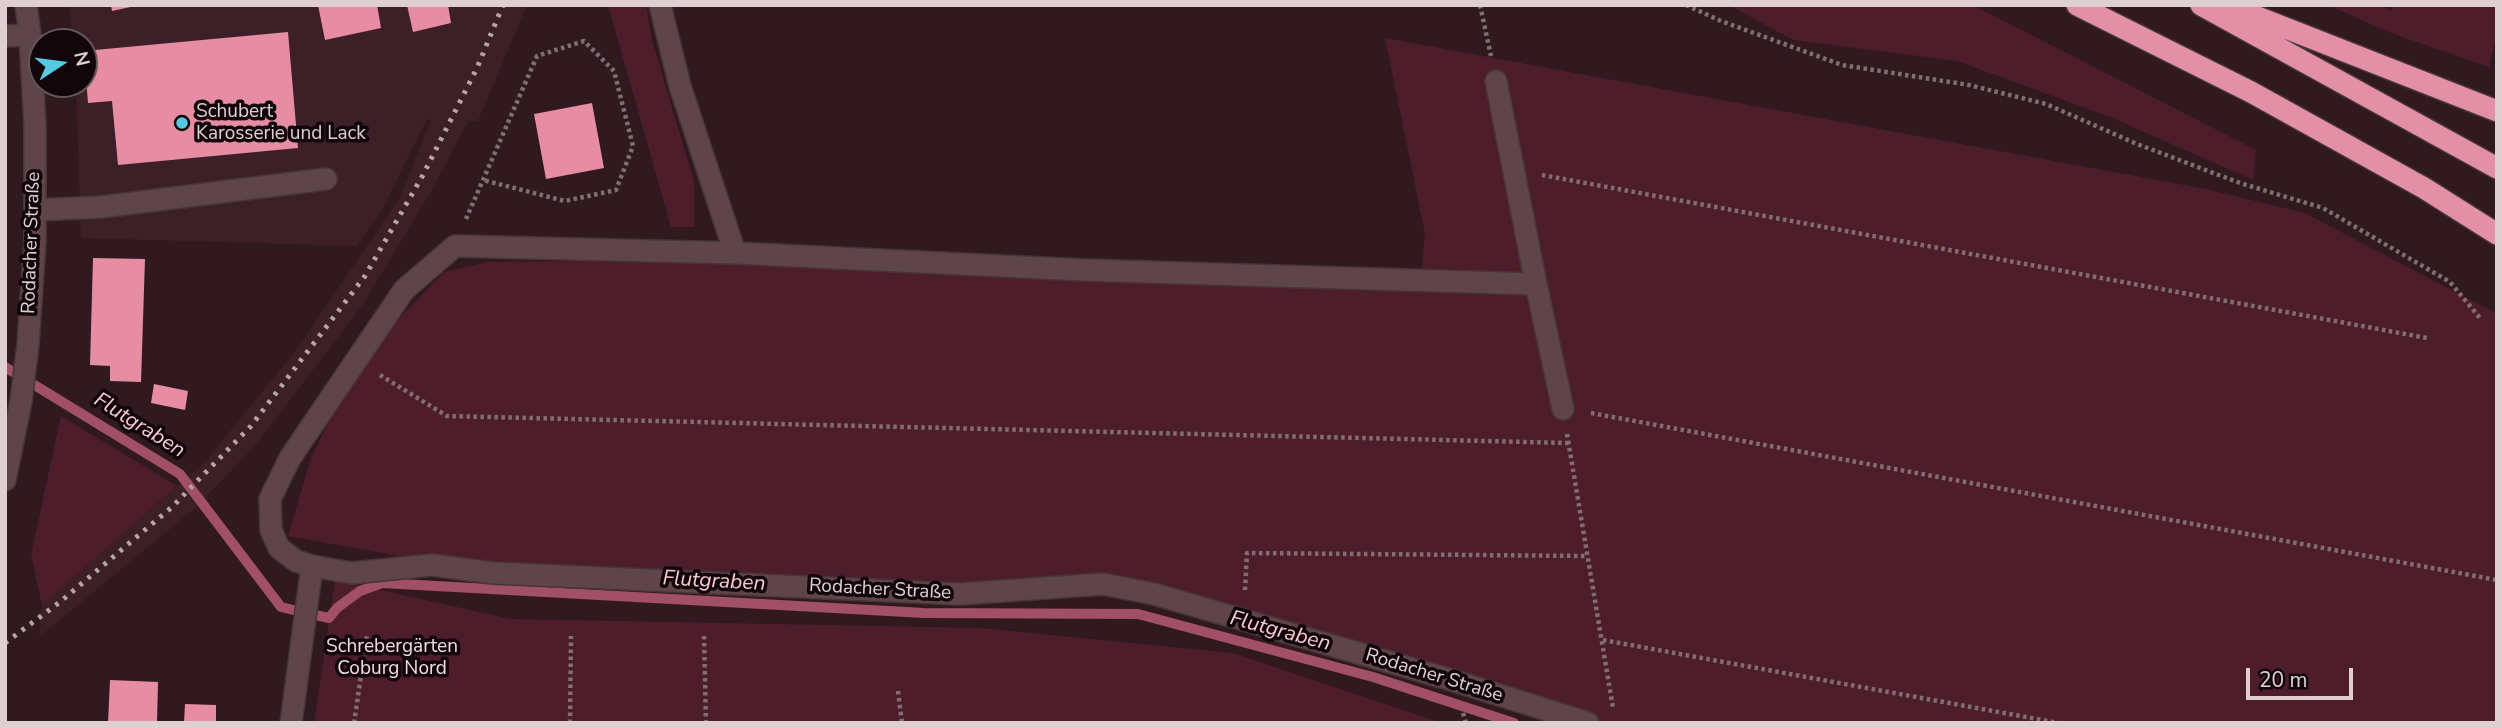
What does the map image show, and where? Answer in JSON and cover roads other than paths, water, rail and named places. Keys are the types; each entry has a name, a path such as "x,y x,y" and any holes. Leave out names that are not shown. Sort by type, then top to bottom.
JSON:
{"highway":[{"path":"2077,5 2251,92 2424,188 2497,234"},
{"path":"2201,5 2497,168"},
{"path":"2227,5 2497,111"}],"street":[{"name":"Rodacher Straße","path":"26,5 29,28"},
{"path":"660,5 680,86 735,253 1083,270 1536,284"},
{"path":"5,36 28,35"},
{"path":"1496,81 1563,409"},
{"name":"Rodacher Straße","path":"5,480 16,395 27,354 35,210 33,98"},
{"path":"35,210 101,207 327,179"},
{"name":"Rodacher Straße","path":"735,253 455,246 404,290 290,458 270,499 271,530 279,548 296,561 352,573 432,565 492,573 960,594 1103,584 1154,594 1455,681 1588,723"},
{"path":"291,723 312,565"}],"waterway":[{"name":"Flutgraben","path":"5,367 180,474 281,607 306,613 329,618 337,608 360,591 382,583 924,613 1138,614 1373,677 1514,723"}],"railway":[{"path":"5,643 60,602 172,507 251,426 365,276 423,175 477,68 503,5"}],"place":[{"name":"Schubert Karosserie und Lack","path":"182,123"}],"park label":[{"name":"Schrebergärten Coburg Nord","path":"392,658"}]}
